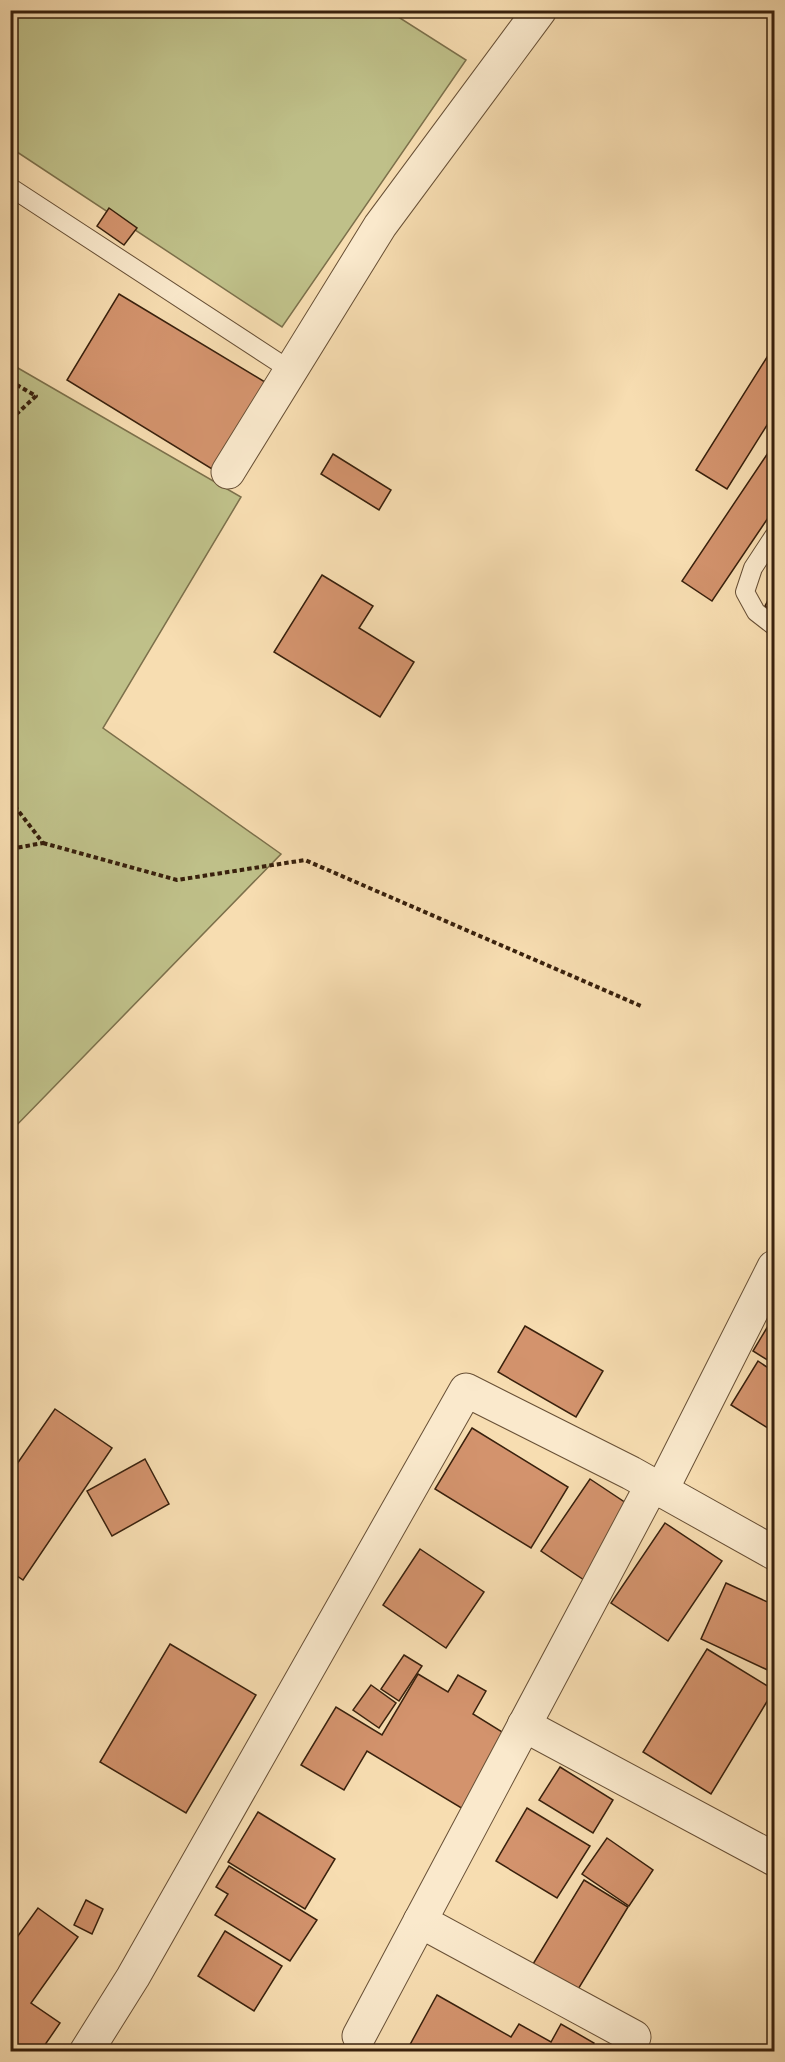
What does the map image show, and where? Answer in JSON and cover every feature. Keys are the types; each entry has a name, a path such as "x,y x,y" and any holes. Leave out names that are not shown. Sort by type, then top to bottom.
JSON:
{"street":[{"path":"228,472 380,226 540,10"},
{"path":"359,2036 524,1725 656,1488 774,1267"},
{"path":"86,2052 133,1977 466,1390 656,1488 774,1553"},
{"path":"524,1725 774,1859"},
{"path":"420,1921 634,2037"}],"lane":[{"path":"10,186 290,370"},
{"path":"774,537 753,568 745,592 756,612 774,626"}],"path":[{"path":"10,381 36,396 10,420"},
{"path":"10,800 43,843"},
{"path":"10,849 43,843 177,880 304,860 641,1006"}],"green space":[{"path":"10,11 389,11 466,60 282,327 11,148"},
{"path":"11,364 241,497 103,728 281,854 11,1131"}],"building":[{"path":"109,208 137,228 124,245 97,226"},
{"path":"119,294 265,382 212,469 67,380"},
{"path":"769,354 774,357 774,414 727,489 696,470"},
{"path":"774,444 774,509 712,601 682,581"},
{"path":"333,454 391,490 379,510 321,474"},
{"path":"322,575 373,606 359,628 414,662 380,717 274,652"},
{"path":"774,589 774,612 765,606"},
{"path":"774,1316 774,1364 753,1351"},
{"path":"525,1326 603,1371 576,1417 498,1372"},
{"path":"758,1361 774,1372 774,1432 731,1405"},
{"path":"55,1409 112,1448 23,1580 10,1571 10,1474"},
{"path":"472,1428 568,1487 531,1548 435,1489"},
{"path":"145,1459 169,1504 112,1536 87,1491"},
{"path":"590,1479 635,1509 587,1582 541,1551"},
{"path":"665,1523 722,1561 668,1641 611,1603"},
{"path":"420,1549 484,1592 446,1648 383,1605"},
{"path":"726,1583 774,1605 774,1673 701,1639"},
{"path":"170,1644 256,1695 186,1813 100,1762"},
{"path":"707,1649 774,1690 711,1794 643,1752"},
{"path":"404,1655 422,1666 399,1701 381,1689"},
{"path":"418,1674 448,1692 458,1675 486,1691 473,1714 512,1738 468,1812 367,1751 344,1790 301,1765 336,1707 382,1735"},
{"path":"371,1685 396,1703 379,1728 353,1710"},
{"path":"560,1767 613,1800 593,1833 539,1800"},
{"path":"527,1808 590,1846 557,1898 496,1861"},
{"path":"258,1812 335,1859 305,1909 228,1862"},
{"path":"607,1838 653,1870 629,1906 582,1874"},
{"path":"229,1866 317,1920 290,1961 215,1915 228,1894 216,1887"},
{"path":"584,1880 628,1907 577,1991 533,1964"},
{"path":"86,1900 103,1909 92,1934 74,1925"},
{"path":"38,1908 78,1937 31,2003 60,2023 40,2052 10,2052 10,1947"},
{"path":"225,1931 282,1966 254,2011 198,1976"},
{"path":"437,1995 511,2037 519,2024 551,2042 561,2024 594,2043 590,2052 406,2052"}]}
